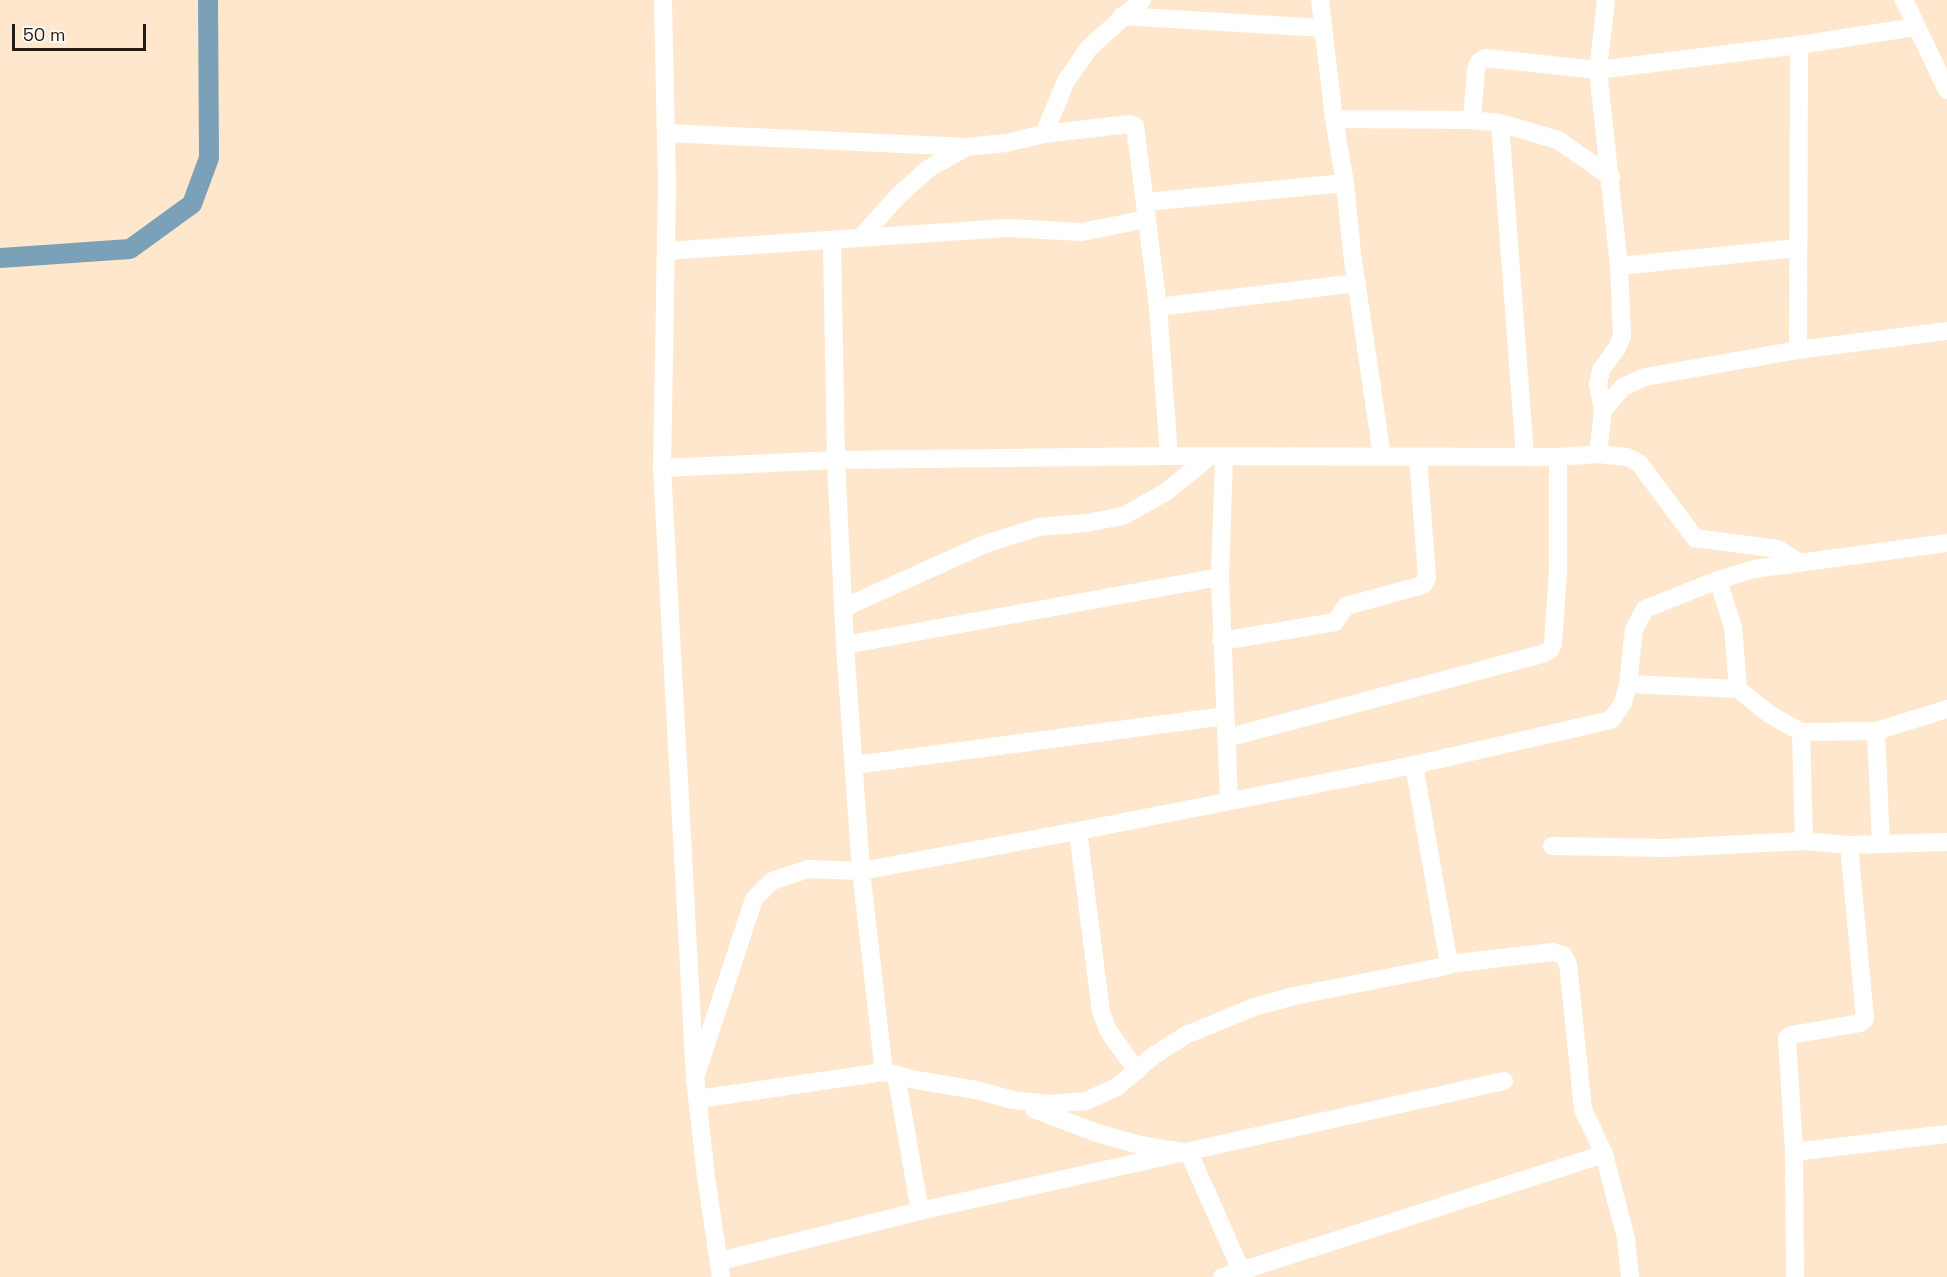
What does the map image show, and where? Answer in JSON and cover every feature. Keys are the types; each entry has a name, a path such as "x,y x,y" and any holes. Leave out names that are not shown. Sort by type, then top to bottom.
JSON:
{"street":[{"path":"663,0 666,251 662,468 695,1078 706,1177 721,1269 920,1211 1189,1153 1504,1081"},
{"path":"1044,134 1066,81 1089,48 1142,0"},
{"path":"1320,0 1334,119 1345,183 1382,456"},
{"path":"1598,454 1603,411 1599,384 1601,370 1617,348 1622,336 1620,266 1598,70 1606,0"},
{"path":"1904,0 1947,90"},
{"path":"1122,16 1323,28"},
{"path":"1472,120 1476,69 1479,62 1485,58 1598,70 1799,45 1915,27"},
{"path":"1798,350 1799,45"},
{"path":"1334,119 1472,120 1500,123 1558,140 1611,177"},
{"path":"1500,123 1525,456"},
{"path":"666,133 966,147 1006,143 1044,134 1130,124 1135,126 1158,307 1169,456"},
{"path":"862,236 899,195 928,169 966,147"},
{"path":"666,251 1007,228 1082,232 1147,211 1345,183"},
{"path":"832,241 836,460 845,645 861,871 890,1073 920,1211"},
{"path":"1620,266 1798,248"},
{"path":"1158,307 1357,284"},
{"path":"1603,411 1623,387 1645,377 1798,350 1947,331"},
{"path":"662,468 836,460 1169,456 1558,457 1598,454 1627,457 1639,463 1695,538 1778,549 1800,563"},
{"path":"843,608 985,544 1039,527 1086,523 1123,516 1166,492 1217,456"},
{"path":"1217,456 1221,641 1228,801"},
{"path":"1221,641 1335,622 1347,606 1423,585 1427,579 1418,457"},
{"path":"1227,738 1550,650 1553,644 1558,571 1558,457"},
{"path":"695,1078 754,899 772,881 808,869 861,871 1078,831 1413,765 1611,720 1623,704 1628,684 1634,629 1645,609 1718,580 1754,569 1947,543"},
{"path":"845,645 1220,577"},
{"path":"1718,580 1733,627 1738,690"},
{"path":"1628,684 1738,690 1769,714 1801,732 1876,731 1947,709"},
{"path":"855,765 1225,716"},
{"path":"1876,731 1881,844"},
{"path":"1801,732 1804,841"},
{"path":"1413,765 1449,964"},
{"path":"1078,831 1101,1012 1109,1032 1137,1071"},
{"path":"1552,846 1665,848 1804,841 1849,845 1947,842"},
{"path":"1795,1277 1794,1152 1787,1038 1791,1035 1861,1023 1865,1019 1849,845"},
{"path":"1013,1100 1049,1104 1086,1101 1117,1087 1186,1035 1254,1007 1294,996 1449,964 1553,952 1563,955 1568,964 1583,1109 1604,1154 1626,1238 1630,1277"},
{"path":"698,1099 890,1073 916,1080 976,1090 1013,1100 1097,1133 1140,1145 1189,1153"},
{"path":"1794,1152 1947,1134"},
{"path":"1189,1153 1243,1274"},
{"path":"1222,1277 1243,1274 1604,1154"}],"waterway":[{"path":"0,258 130,249 192,204 209,158 208,0"}]}
